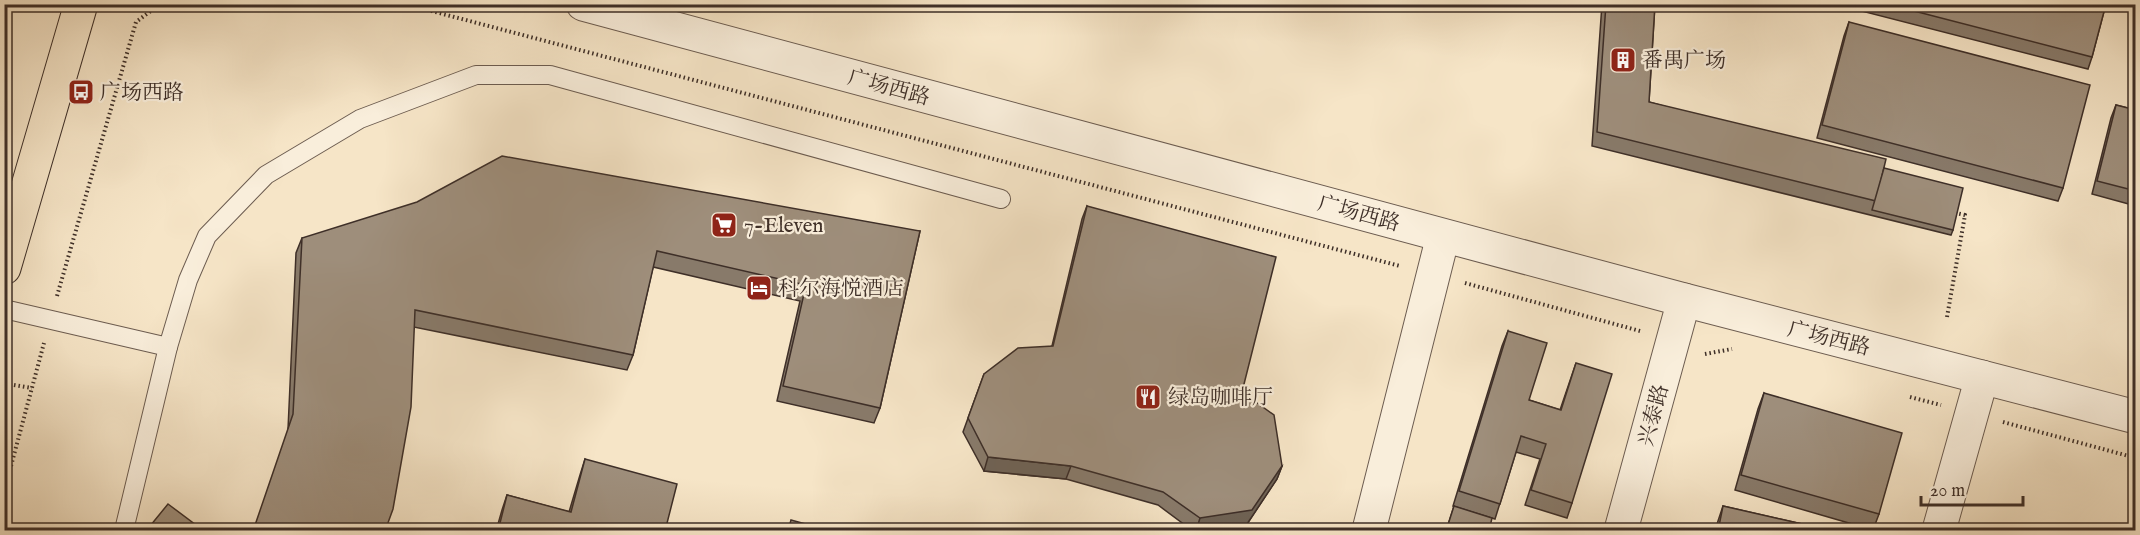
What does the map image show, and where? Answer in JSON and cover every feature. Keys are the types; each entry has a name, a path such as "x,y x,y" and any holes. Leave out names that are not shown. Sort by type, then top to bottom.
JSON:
{"main road":[{"path":"4,268 81,4"}],"street":[{"name":"广场西路","path":"583,4 1443,236 2136,417"},
{"path":"1369,531 1443,236"},
{"name":"兴泰路","path":"1621,531 1684,300"},
{"path":"1939,531 1982,377"}],"lane":[{"path":"124,531 168,347 188,279 207,236 266,175 360,119 476,75 549,75 1001,199"},
{"path":"4,309 168,347"}],"path":[{"path":"4,492 50,319 136,22 160,4"},
{"path":"405,4 1433,274 1641,331 1638,342"},
{"path":"1947,317 1965,215 1956,213"},
{"path":"1700,362 1706,353 1735,349"},
{"path":"14,385 32,388"},
{"path":"1905,395 2136,458"}],"building":[{"name":"番禺广场","path":"1606,4 1655,4 1649,102 1886,159 1876,201 1597,132"},
{"path":"1887,4 2106,4 2092,57"},
{"path":"1849,22 2090,85 2063,188 1822,125"},
{"path":"2116,105 2136,110 2136,191 2097,181"},
{"path":"502,156 920,231 880,408 783,386 806,285 657,251 633,355 415,310 411,407 393,509 385,531 253,531 293,414 302,238 417,202"},
{"path":"1884,168 1963,188 1953,230 1872,210"},
{"path":"1087,206 1276,257 1242,392 1274,415 1282,466 1252,510 1200,518 1163,492 1071,466 988,457 968,418 984,374 1018,348 1053,346"},
{"path":"1508,331 1547,343 1529,400 1561,410 1576,363 1612,374 1572,503 1531,490 1546,444 1521,436 1500,504 1459,491"},
{"path":"1764,393 1902,433 1879,514 1741,475"},
{"path":"585,459 677,484 665,531 498,531 507,495 571,512"},
{"path":"168,504 204,531 146,531"},
{"path":"1454,506 1492,518 1489,531 1446,531"},
{"path":"1723,506 1833,531 1718,531"},
{"path":"791,520 831,531 788,531"}],"place":[{"name":"番禺广场","path":"1623,60"},
{"name":"广场西路","path":"81,92"},
{"name":"7-Eleven","path":"724,225"},
{"name":"科尔海悦酒店","path":"759,288"},
{"name":"绿岛咖啡厅","path":"1148,397"}]}
